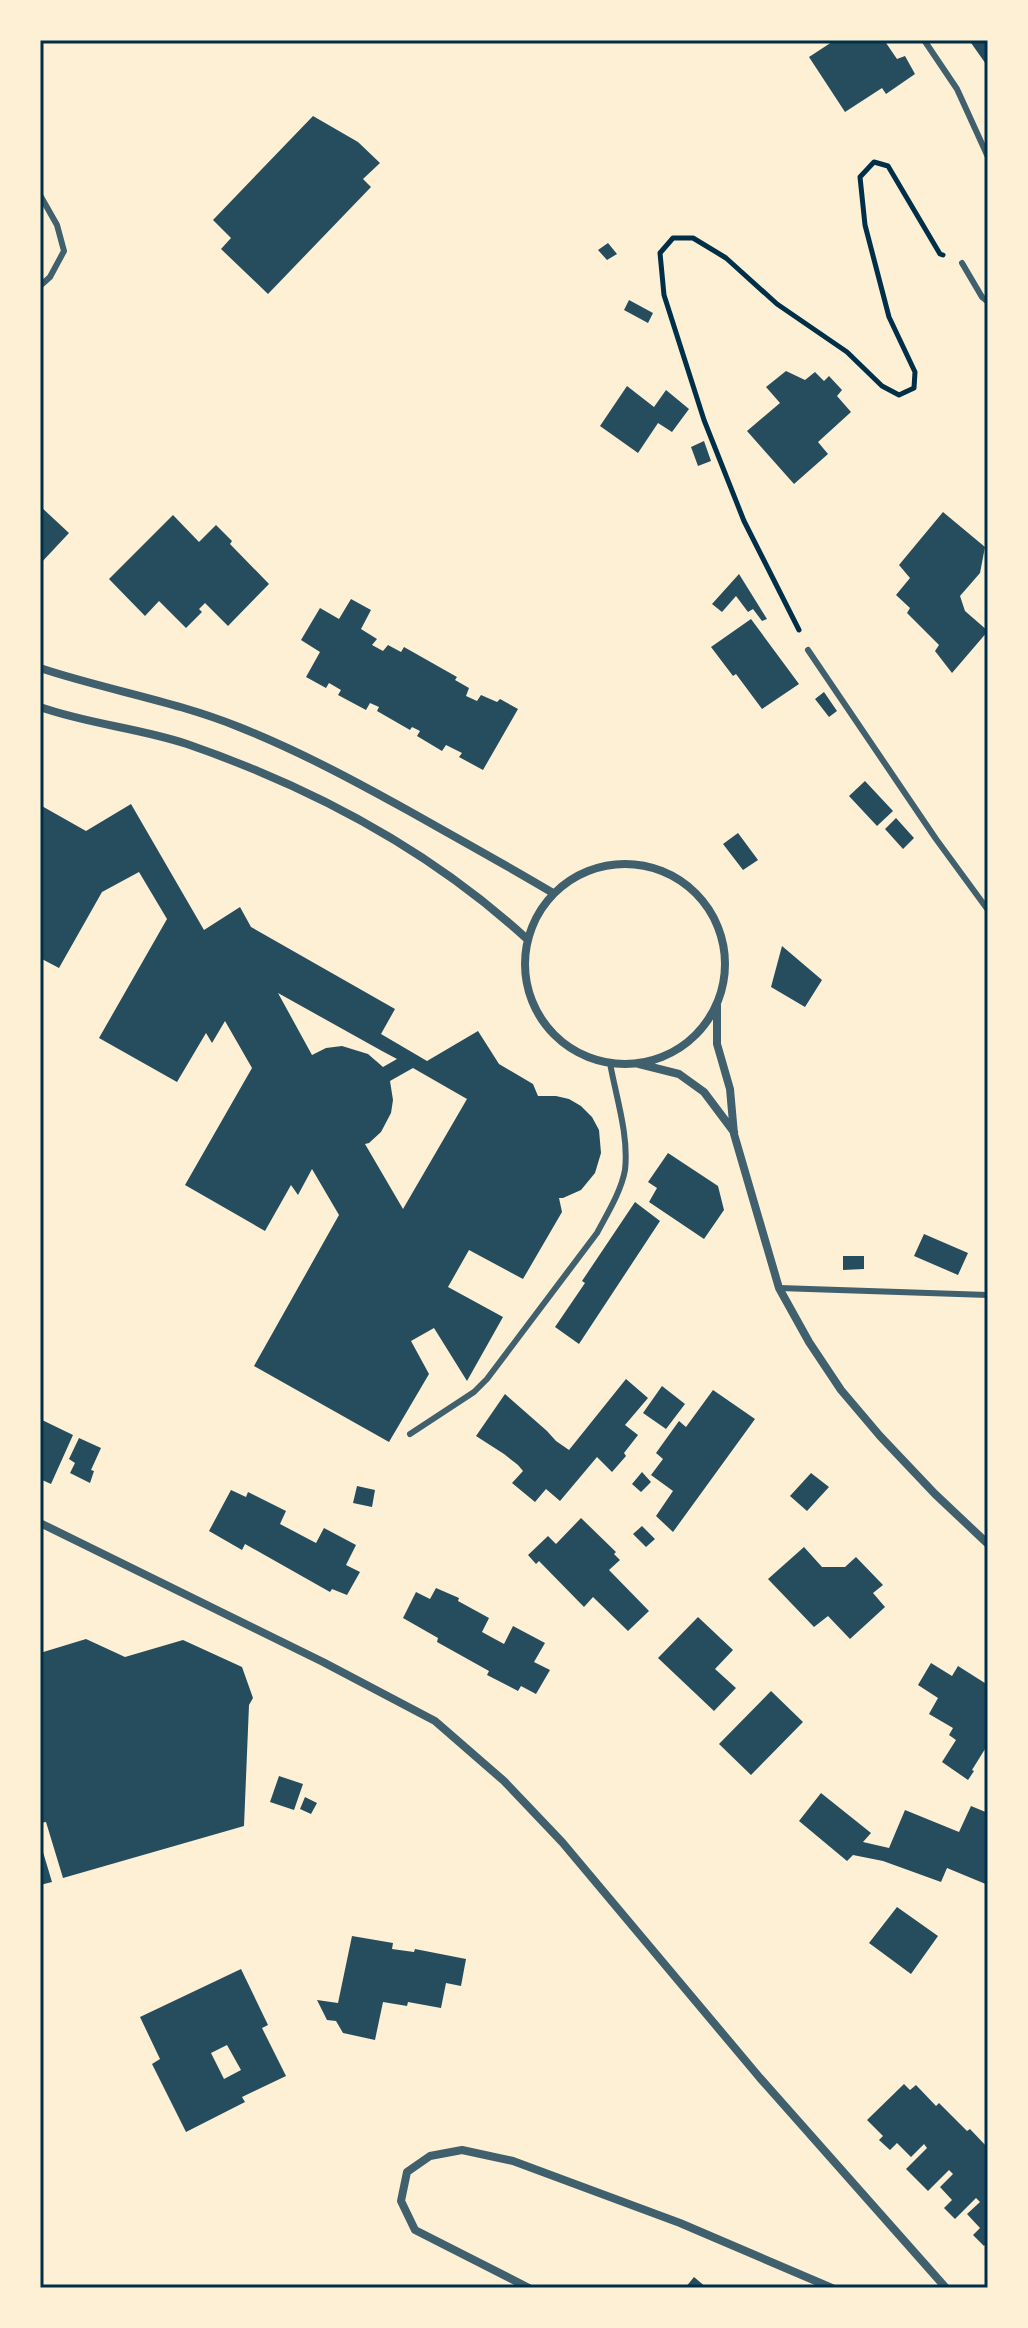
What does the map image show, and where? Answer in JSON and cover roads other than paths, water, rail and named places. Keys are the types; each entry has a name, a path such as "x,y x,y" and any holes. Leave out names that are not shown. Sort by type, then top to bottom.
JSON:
{"street":[{"path":"40,668 143,695 236,725 277,742 352,779 553,893"},
{"path":"40,707 89,722 186,744 319,800 436,865 495,909 527,939"},
{"path":"638,864 661,870 682,881 699,896 713,914 722,936 724,982 717,1004 705,1024 689,1041 665,1056 638,1063 610,1063 583,1055 559,1040 540,1019 528,995 524,967 527,939 537,914 553,893 571,878 592,868 638,864"},
{"path":"717,1004 717,1044 730,1089 734,1134 779,1288 809,1342 841,1390 935,1494 988,1544"},
{"path":"638,1063 679,1074 704,1092 734,1134"},
{"path":"40,1523 323,1662 435,1721 504,1781 562,1842 760,2078 946,2288"},
{"path":"529,2288 415,2230 401,2201 407,2172 430,2156 462,2150 513,2161 680,2223 832,2288"}],"lane":[{"path":"924,40 957,89 988,157"},
{"path":"40,195 57,225 64,251 50,277 40,286"},
{"path":"962,263 988,302"},
{"path":"808,650 988,910"},
{"path":"410,1434 474,1392 487,1379 597,1233 621,1183 625,1157 610,1063"},
{"path":"779,1288 988,1295"}]}
